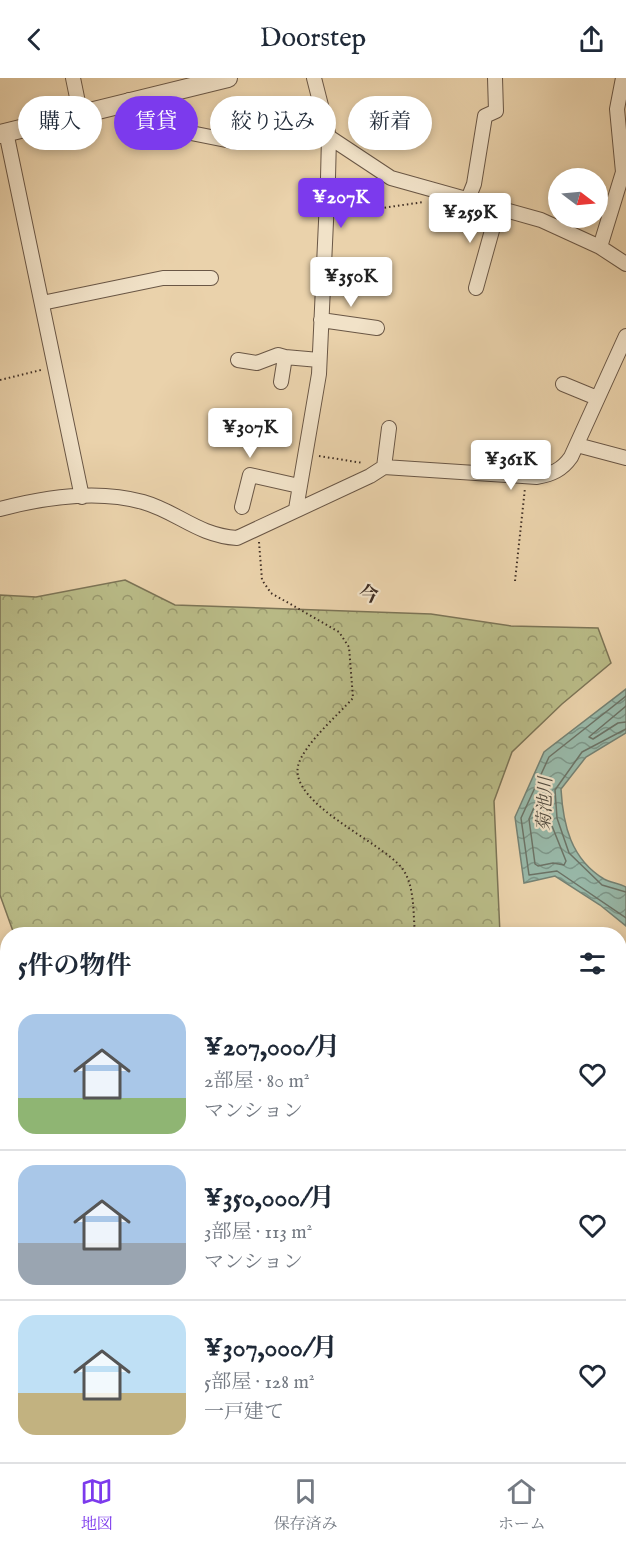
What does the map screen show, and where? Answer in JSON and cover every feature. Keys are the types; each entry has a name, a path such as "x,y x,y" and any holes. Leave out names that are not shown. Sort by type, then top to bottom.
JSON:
{"street":[{"path":"73,78 77,96"},
{"path":"147,96 228,78"},
{"path":"314,78 319,96"},
{"path":"468,199 474,184 485,116 496,111 495,78"},
{"path":"600,247 622,172 617,109 623,78"},
{"path":"18,129 3,133 56,367 81,497"},
{"path":"336,142 391,178 556,226 600,247 626,264"},
{"path":"296,509 319,360 328,150"},
{"path":"476,288 498,209"},
{"path":"42,303 163,278 211,278"},
{"path":"321,320 377,328"},
{"path":"0,508 53,497 144,502 216,536 237,538 370,476 384,466 537,477 554,473 565,466 577,445 626,336"},
{"path":"238,360 257,363 278,355 319,360"},
{"path":"281,382 285,357"},
{"path":"563,384 597,398"},
{"path":"384,466 389,428"},
{"path":"577,445 626,458"},
{"path":"242,507 250,475 299,486"}],"path":[{"path":"326,215 433,200 437,192"},
{"path":"0,380 56,367"},
{"path":"304,454 384,466"},
{"path":"515,581 525,476"},
{"path":"255,531 260,547 262,580 271,593 339,632 349,647 353,698 307,749 298,766 300,784 313,801 402,868 411,892 414,927"}],"green space":[{"path":"125,580 175,605 431,614 511,626 598,628 611,663 562,704 512,752 494,801 500,927 11,927 0,895 0,595 36,597"}],"water":[{"name":"菊池川","path":"626,689 626,733 586,757 561,789 567,828 576,851 593,871 604,879 626,887 626,926 600,905 555,876 524,883 515,817 544,752"}],"district":[{"name":"今","path":"369,595"}]}
